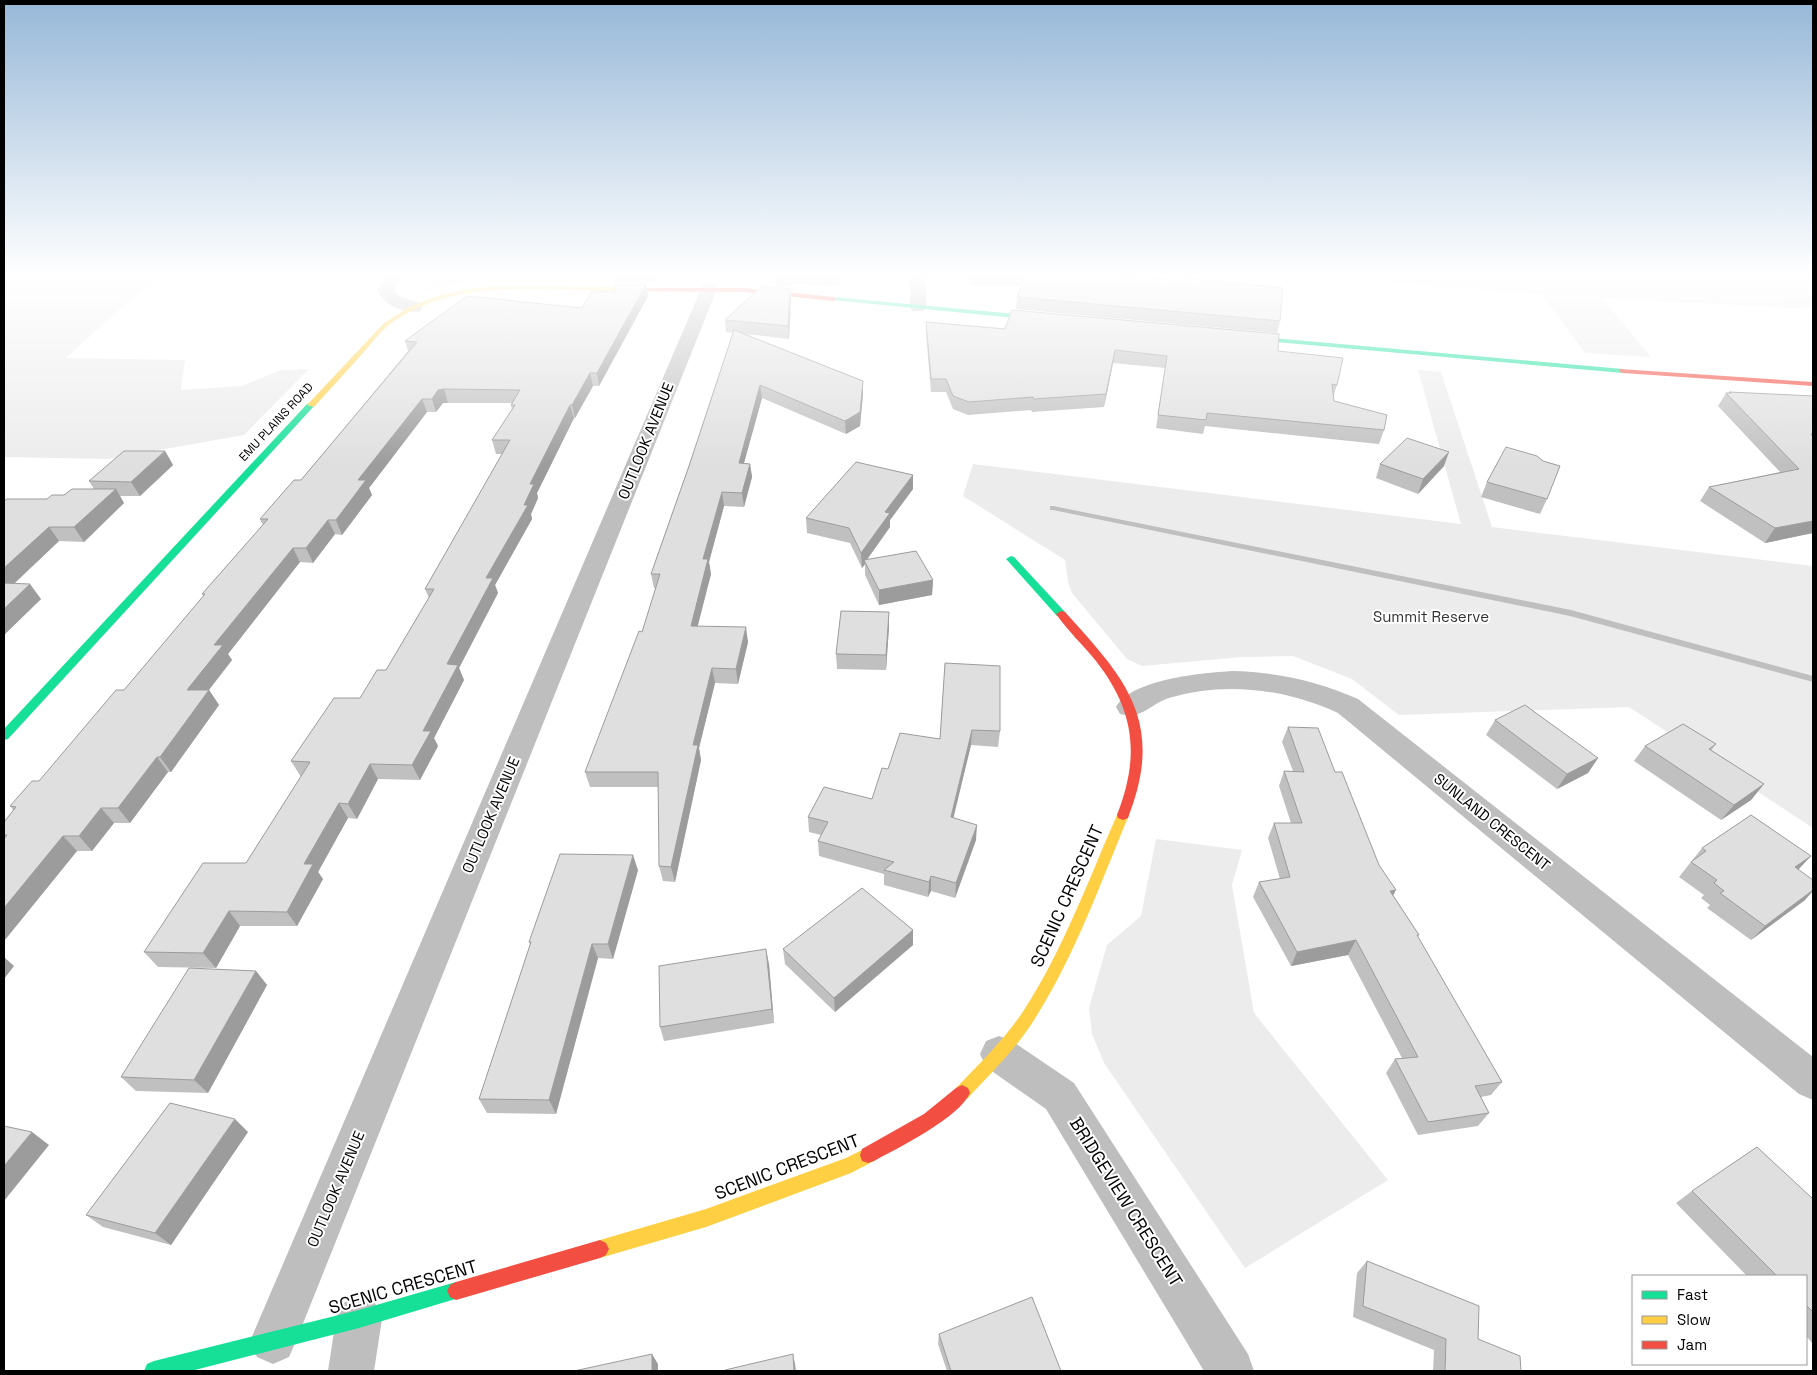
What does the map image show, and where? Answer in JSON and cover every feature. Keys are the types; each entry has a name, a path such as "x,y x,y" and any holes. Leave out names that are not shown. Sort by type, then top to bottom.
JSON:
{"street":[{"name":"EMU PLAINS ROAD","path":"4,736 373,338"},
{"name":"OUTLOOK AVENUE","path":"273,1341 689,338"},
{"path":"1252,338 1576,368 1813,384"},
{"name":"SCENIC CRESCENT","path":"154,1371 359,1319 706,1218 851,1165 912,1131 953,1102 998,1054 1028,1016 1053,974 1126,808 1137,747 1130,707 1114,679 1079,634 1011,559"},
{"name":"SUNLAND CRESCENT","path":"1130,707 1159,692 1232,680 1289,684 1330,696 1348,706 1813,1081"},
{"name":"BRIDGEVIEW CRESCENT","path":"998,1054 1060,1096 1231,1371"},
{"path":"351,1371 359,1319"}],"green space":[{"path":"4,338 88,338 66,358 185,360 181,390 242,386 281,370 309,369 244,435 108,459 4,457"},
{"path":"1574,338 1635,338 1651,357 1585,353"},
{"name":"Summit Reserve","path":"1418,370 1441,372 1492,527 1813,566 1813,828 1629,707 1399,715 1352,679 1293,656 1242,657 1142,666 1127,659 1072,593 1068,582 1065,560 963,496 973,464 1461,524"},
{"path":"1156,839 1242,850 1232,885 1254,1013 1388,1180 1245,1268 1104,1063 1092,1034 1089,1008 1107,945 1141,916"}],"building":[{"path":"409,338 616,338 597,373 590,373 572,405 570,405 530,484 534,484 524,505 528,505 486,578 493,578 447,664 458,665 423,731 431,731 412,765 370,764 348,804 339,803 304,864 313,864 287,912 229,911 203,953 144,952 203,863 246,863 310,762 291,761 334,698 360,698 377,670 386,670 434,589 425,589 510,440 492,440 515,405 511,405 520,390 444,389 438,390 432,399 422,399 358,480 366,480 336,520 328,520 306,548 293,548 214,645 223,645 187,690 209,690 160,757 157,757 118,808 101,808 79,836 63,836 4,908 4,839 7,835 4,835 4,822 16,807 10,806 32,781 39,781 116,690 124,690 205,594 202,594 268,519 260,519 294,480 301,480 417,342 405,341"},
{"path":"731,338 755,338 863,381 860,412 845,421 760,385 739,463 750,464 742,493 722,492 703,559 708,559 691,626 746,627 736,669 712,668 693,745 698,745 671,867 659,866 658,772 585,772 639,631 642,632 660,574 651,574"},
{"path":"927,338 1279,338 1278,351 1343,358 1337,385 1332,384 1334,401 1387,415 1384,430 1207,413 1206,420 1158,415 1167,356 1115,350 1106,394 969,402 953,396 946,379 931,379"},
{"path":"1729,392 1813,396 1813,434 1811,434 1813,437 1813,521 1775,528 1709,487 1799,469 1726,393 1731,393"},
{"path":"1407,438 1449,452 1423,479 1380,464"},
{"path":"1506,447 1537,456 1543,461 1560,466 1547,499 1487,482"},
{"path":"124,451 165,451 131,482 89,481"},
{"path":"856,462 913,475 885,512 890,513 861,553 849,528 806,518"},
{"path":"72,489 116,489 74,527 49,527 4,568 4,501 7,499 47,499 52,495 64,495"},
{"path":"916,551 933,580 879,590 864,560"},
{"path":"4,583 30,584 4,609"},
{"path":"841,611 889,612 886,655 836,654"},
{"path":"945,663 1000,666 1000,731 972,730 951,817 977,825 956,883 931,876 929,882 884,870 894,862 818,841 828,822 808,817 824,787 872,799 882,768 888,769 900,733 940,739"},
{"path":"1525,705 1598,758 1567,774 1495,720"},
{"path":"1683,724 1716,744 1709,749 1764,784 1734,805 1645,746"},
{"path":"1288,727 1318,728 1335,772 1342,772 1379,865 1396,890 1390,891 1419,935 1417,935 1502,1082 1475,1086 1489,1113 1428,1122 1395,1059 1418,1057 1356,940 1297,952 1259,882 1290,877 1274,823 1302,823 1284,771 1304,772"},
{"path":"1751,815 1811,856 1795,867 1813,880 1813,890 1765,926 1720,893 1724,891 1714,883 1717,880 1691,862 1706,851 1702,848"},
{"path":"560,854 633,855 608,944 592,944 549,1100 479,1099 531,942 529,942"},
{"path":"862,888 913,930 834,998 783,949"},
{"path":"766,949 772,1009 660,1027 659,966"},
{"path":"189,968 256,971 194,1080 121,1077"},
{"path":"170,1103 235,1119 155,1233 86,1215"},
{"path":"4,1126 32,1132 4,1166"},
{"path":"1757,1147 1813,1199 1813,1312 1807,1306 1807,1275 1776,1275 1692,1191"},
{"path":"1367,1261 1479,1306 1478,1339 1520,1356 1521,1371 1445,1371 1446,1339 1363,1306"},
{"path":"1032,1297 1061,1371 951,1371 939,1334"},
{"path":"652,1354 652,1371 574,1371"},
{"path":"793,1354 794,1371 725,1371 725,1370"}],"waterway":[{"path":"1053,508 1571,613 1813,679"}],"traffic: fast":[{"path":"1254,338 1623,371"},
{"path":"4,736 311,405"},
{"path":"1011,559 1061,614"},
{"path":"154,1371 359,1319 456,1291"}],"traffic: slow":[{"path":"311,405 373,338"},
{"path":"962,1093 1014,1036 1043,992 1080,917 1123,815"},
{"path":"600,1249 706,1218 851,1165 868,1155"}],"traffic: jam":[{"path":"1623,371 1813,384"},
{"path":"1061,614 1109,670 1124,695 1134,719 1136,761 1128,803 1123,815"},
{"path":"868,1155 930,1120 962,1093"},
{"path":"456,1291 600,1249"}]}
